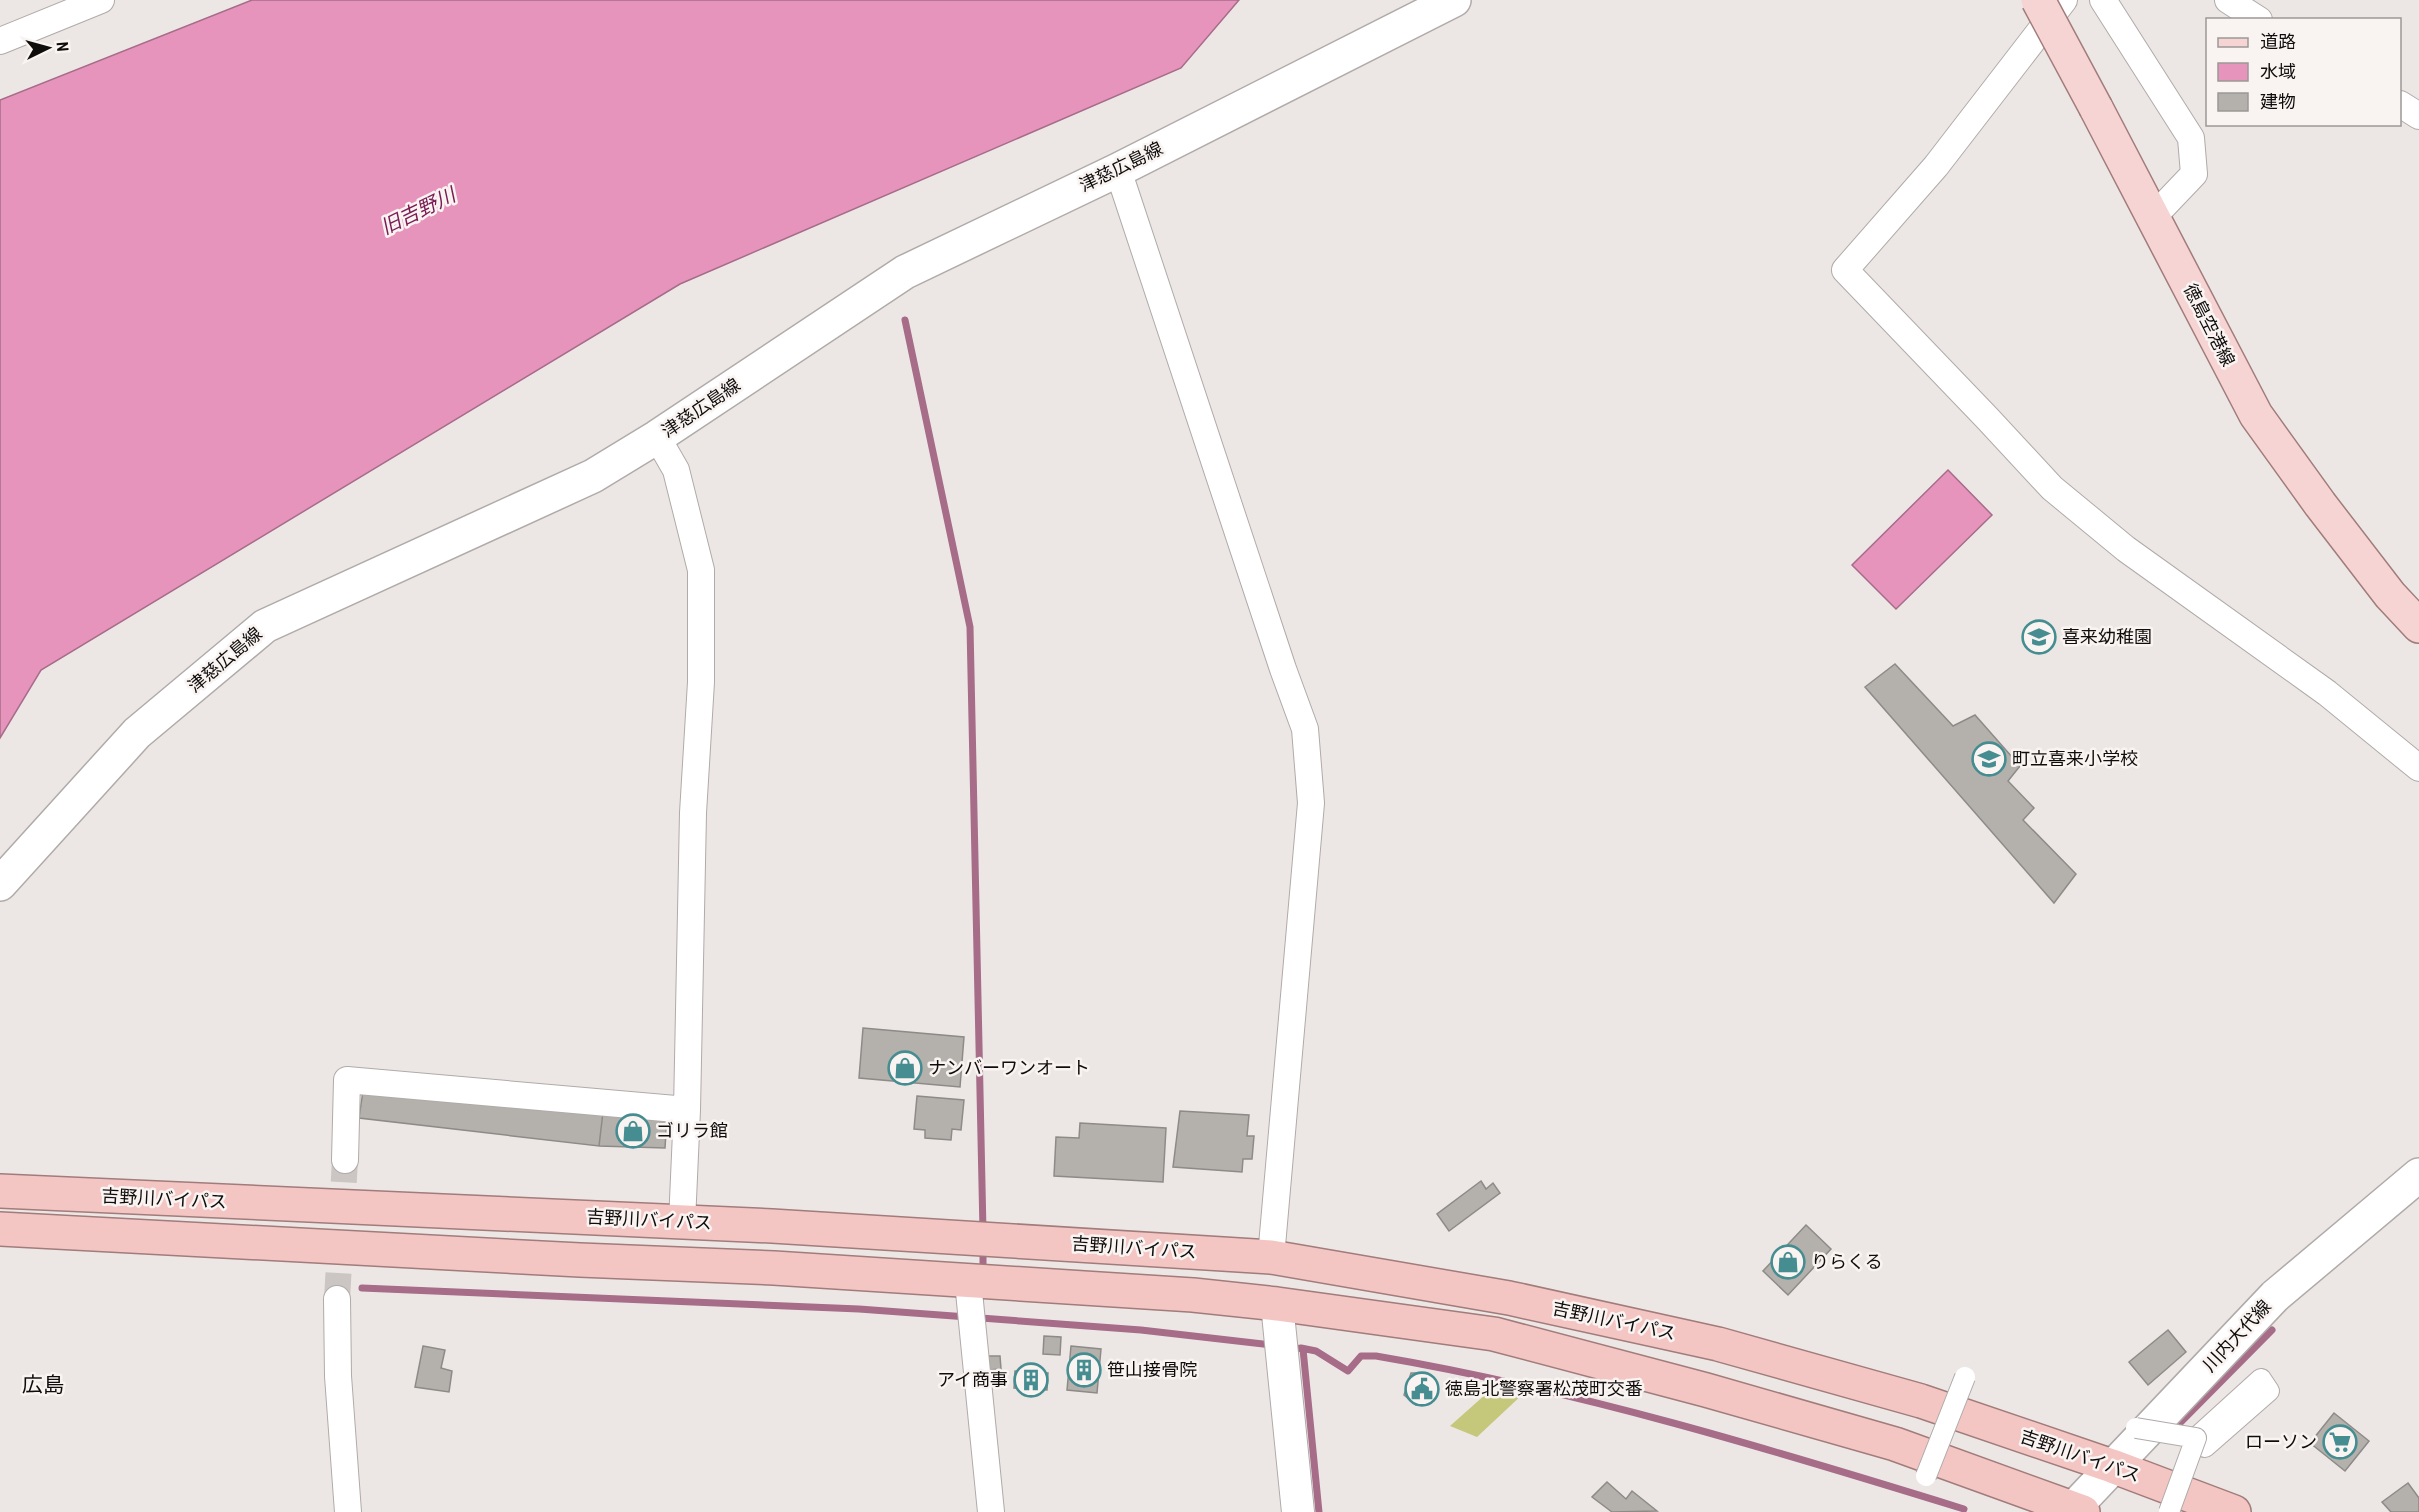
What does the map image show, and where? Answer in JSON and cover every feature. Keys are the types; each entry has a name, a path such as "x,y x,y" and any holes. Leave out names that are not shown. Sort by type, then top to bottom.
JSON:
{"highway":[{"name":"吉野川バイパス","path":"0,1191 682,1222 1271,1257 1509,1298 1718,1344 1921,1401 2112,1466 2234,1512"},
{"path":"0,1228 774,1269 1193,1295 1277,1304 1494,1334 1706,1390 1895,1444 2076,1511"}],"main road":[{"name":"津慈広島線","path":"0,884 137,733 265,626 593,476 657,437 905,272 1118,170 1454,0"},
{"name":"徳島空港線","path":"2038,0 2256,415 2327,513 2391,595 2419,626"},
{"name":"川内大代線","path":"2076,1511 2112,1466 2275,1296 2419,1175"}],"street":[{"path":"0,41 101,0"},
{"path":"2064,0 1936,166 1845,270 2052,489 2127,549 2327,693 2419,768"},
{"path":"2103,0 2191,138 2194,174 2153,217"},
{"path":"2228,0 2256,18"},
{"path":"2401,105 2419,116"},
{"path":"1118,170 1283,669 1305,729 1311,803 1271,1257"},
{"path":"657,437 676,470 701,570 701,682 693,813 687,1110 682,1222"},
{"path":"345,1160 347,1080 687,1110"},
{"path":"968,1282 991,1512"},
{"path":"337,1299 338,1376 347,1473 348,1512"},
{"path":"1277,1304 1298,1512"},
{"path":"1926,1476 1965,1377"},
{"path":"2136,1428 2200,1443 2169,1512"}],"green space":[{"path":"1495,1386 1524,1393 1477,1437 1450,1426"}],"water":[{"name":"旧吉野川","path":"252,0 1239,0 1181,68 680,284 41,670 0,738 0,100"},
{"path":"1948,470 1992,515 1896,609 1852,565"}],"building":[{"path":"1895,664 1953,726 1975,715 2020,766 2008,781 2034,808 2023,820 2076,874 2054,903 1865,687"},
{"path":"863,1028 964,1037 960,1087 859,1078"},
{"path":"363,1091 603,1112 599,1146 359,1118"},
{"path":"917,1096 964,1100 961,1130 952,1129 951,1140 925,1138 925,1130 914,1129"},
{"path":"1180,1111 1249,1115 1247,1136 1254,1136 1252,1159 1243,1159 1242,1172 1173,1167"},
{"name":"ゴリラ館","path":"603,1112 667,1116 665,1148 599,1146"},
{"path":"1080,1123 1166,1128 1163,1182 1054,1176 1056,1137 1079,1138"},
{"path":"1481,1181 1486,1189 1493,1183 1500,1193 1449,1231 1437,1214"},
{"path":"1806,1225 1831,1249 1788,1295 1763,1271"},
{"path":"2168,1330 2186,1352 2148,1385 2129,1362"},
{"path":"1044,1336 1061,1337 1060,1355 1043,1354"},
{"path":"423,1346 445,1350 441,1368 452,1371 449,1392 415,1387"},
{"name":"笹山接骨院","path":"1071,1346 1101,1349 1097,1393 1067,1390"},
{"path":"988,1356 1000,1356 1001,1369 989,1370"},
{"name":"アイ商事","path":"1015,1371 1048,1373 1047,1390 1014,1388"},
{"path":"1411,1373 1427,1373 1435,1380 1433,1394 1424,1404 1416,1405 1404,1395"},
{"name":"ローソン","path":"2334,1413 2369,1441 2345,1471 2310,1443"},
{"path":"1607,1482 1626,1499 1632,1491 1657,1511 1612,1512 1592,1497"},
{"path":"2408,1483 2419,1498 2419,1512 2391,1512 2382,1502"}],"waterway":[{"path":"905,320 970,627 983,1231"},
{"path":"983,1248 983,1273"},
{"path":"362,1288 859,1309 1141,1330 1272,1345"},
{"path":"2172,1431 2272,1330"},
{"path":"1289,1347 1303,1349 1319,1512"},
{"path":"1301,1348 1316,1351 1348,1371 1361,1356 1376,1356 1525,1386 1745,1443 1964,1509"}],"tunnel":[{"path":"337,1299 345,1160"}],"place":[{"name":"喜来幼稚園","path":"2039,637"},
{"name":"町立喜来小学校","path":"1989,759"},
{"name":"ナンバーワンオート","path":"905,1068"},
{"name":"ゴリラ館","path":"633,1131"},
{"name":"りらくる","path":"1788,1262"},
{"name":"笹山接骨院","path":"1084,1370"},
{"name":"アイ商事","path":"1031,1380"},
{"name":"徳島北警察署松茂町交番","path":"1422,1389"},
{"name":"ローソン","path":"2340,1442"}],"district":[{"name":"広島","path":"43,1385"}]}
